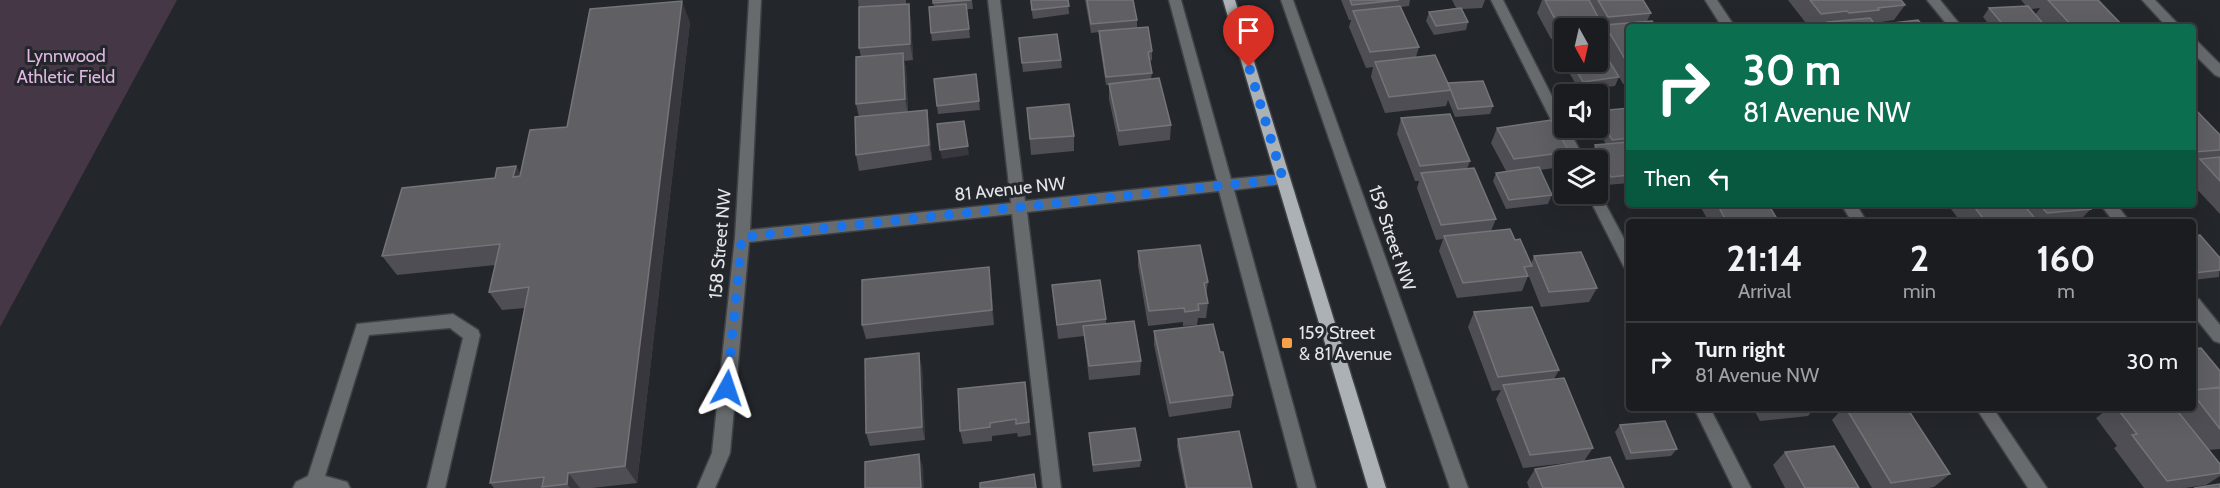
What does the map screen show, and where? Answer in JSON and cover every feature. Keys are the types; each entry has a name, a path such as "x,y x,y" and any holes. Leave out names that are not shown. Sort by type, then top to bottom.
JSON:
{"main road":[{"path":"1229,0 1377,488"}],"street":[{"name":"158 Street NW","path":"706,488 721,453 742,237 755,0"},
{"path":"994,0 1052,488"},
{"path":"1175,0 1307,488"},
{"name":"159 Street NW","path":"1287,0 1459,488"},
{"path":"1497,0 1573,150"},
{"path":"1711,0 1727,24"},
{"path":"1933,0 1953,24"},
{"path":"2148,0 2172,24"},
{"path":"2196,48 2220,72"},
{"name":"81 Avenue NW","path":"742,237 1283,179"},
{"path":"1599,204 1626,256"},
{"path":"2110,207 2120,219"},
{"path":"2196,308 2220,336"},
{"path":"341,488 308,484 363,329 453,321 472,335 436,488"},
{"path":"1704,411 1742,488"},
{"path":"1986,411 2038,488"}],"green space":[{"name":"Lynnwood Athletic Field","path":"0,0 177,0 0,327"}],"building":[{"path":"933,0 971,0 933,3"},
{"path":"1031,0 1068,0 1069,6 1032,10"},
{"path":"1087,0 1133,0 1137,20 1091,24"},
{"path":"1350,0 1399,0 1352,5"},
{"path":"1545,0 1589,0 1598,18 1554,18"},
{"path":"1598,0 1643,0 1651,13 1608,17"},
{"path":"1810,0 1901,0 1905,5 1878,8 1879,10 1821,14"},
{"path":"2048,0 2098,0 2121,24 2070,24"},
{"path":"682,1 625,466 568,473 567,484 542,487 544,477 490,483 529,287 489,292 500,244 382,256 402,188 495,178 497,168 516,166 513,177 520,176 530,130 567,127 590,9"},
{"path":"909,4 910,44 859,48 859,7"},
{"path":"966,4 969,29 931,33 929,7"},
{"path":"1400,6 1419,47 1370,52 1353,11"},
{"path":"2028,6 2043,24 2002,24 1989,8"},
{"path":"1461,8 1468,22 1436,26 1429,12"},
{"path":"1870,18 1875,24 1829,24 1827,22"},
{"path":"1918,20 1921,24 1883,24"},
{"path":"1652,21 1654,24 1626,24 1626,61 1608,30 1608,25"},
{"path":"1148,27 1152,51 1148,52 1152,73 1106,77 1099,31"},
{"path":"1057,34 1061,60 1022,63 1019,38"},
{"path":"903,53 905,99 856,104 856,57"},
{"path":"1435,55 1451,90 1389,97 1375,62"},
{"path":"1608,59 1619,77 1583,82 1577,72 1608,72"},
{"path":"976,74 979,101 937,106 934,79"},
{"path":"1159,78 1171,125 1119,131 1109,84"},
{"path":"1483,81 1493,106 1458,109 1448,83"},
{"path":"1069,104 1074,136 1030,139 1027,108"},
{"path":"1626,108 1626,138 1612,140 1608,133 1608,110"},
{"path":"927,110 929,145 856,155 855,117"},
{"path":"2196,110 2220,135 2220,150 2196,152"},
{"path":"1450,114 1470,161 1420,166 1401,118"},
{"path":"1551,120 1554,125 1554,138 1561,138 1568,150 1554,150 1554,154 1514,159 1497,128"},
{"path":"964,121 968,146 940,150 937,124"},
{"path":"1626,142 1626,175 1611,177 1608,171 1608,150 1598,150 1595,145"},
{"path":"2220,157 2220,181 2200,159"},
{"path":"1539,167 1552,195 1509,200 1496,173"},
{"path":"1474,168 1496,219 1441,225 1421,173"},
{"path":"1719,207 1770,207 1777,219 1725,219"},
{"path":"1974,207 2026,207 2036,219 1984,219"},
{"path":"2042,207 2090,207 2091,209 2047,213"},
{"path":"1510,229 1515,240 1520,239 1532,266 1524,267 1528,276 1463,283 1444,236"},
{"path":"2200,235 2220,258 2220,270 2196,273 2196,236"},
{"path":"1200,245 1208,282 1204,283 1208,303 1198,304 1199,310 1185,312 1184,308 1149,311 1138,251"},
{"path":"1581,252 1597,288 1549,292 1534,256"},
{"path":"989,267 992,310 862,325 862,280"},
{"path":"1100,280 1106,319 1057,325 1052,285"},
{"path":"1532,307 1559,370 1498,377 1474,312"},
{"path":"1134,321 1141,361 1089,366 1083,326"},
{"path":"1213,324 1220,352 1223,352 1233,395 1170,403 1154,331"},
{"path":"2201,348 2220,371 2220,387 2196,390 2196,349"},
{"path":"919,353 922,427 866,433 865,359"},
{"path":"1564,378 1593,448 1530,455 1503,385"},
{"path":"1025,382 1029,422 1016,424 1016,419 990,423 990,427 960,431 958,389"},
{"path":"2220,388 2220,429 2196,398 2196,390"},
{"path":"1848,411 1909,411 1950,474 1891,483"},
{"path":"2119,411 2177,411 2220,464 2220,473 2167,481 2132,435 2137,434"},
{"path":"1665,421 1677,449 1631,453 1620,425"},
{"path":"1135,428 1141,460 1093,465 1089,433"},
{"path":"1239,431 1252,488 1187,488 1178,439"},
{"path":"1834,446 1859,488 1805,488 1785,452"},
{"path":"919,454 921,488 865,488 865,462"},
{"path":"1610,457 1624,488 1543,488 1535,469"},
{"path":"1034,474 1036,488 980,488 980,483"},
{"path":"2220,484 2220,488 2194,488"}],"place":[{"name":"159 Street & 81 Avenue","path":"1287,343"}],"route":[{"path":"727,388 742,237 1283,179 1249,67"}]}
